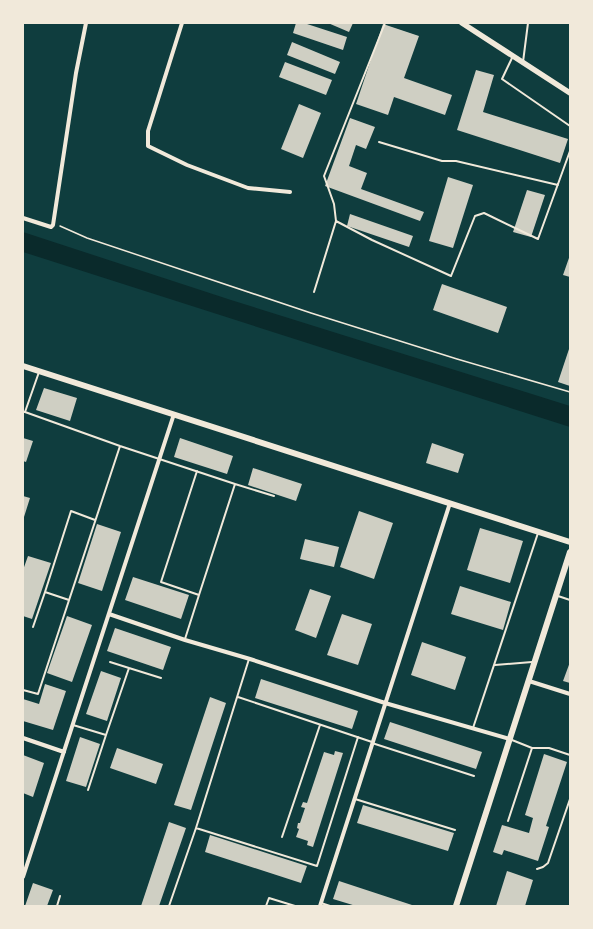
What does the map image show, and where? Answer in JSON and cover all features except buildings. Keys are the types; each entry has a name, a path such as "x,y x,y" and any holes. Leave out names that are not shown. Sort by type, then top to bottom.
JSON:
{"main road":[{"path":"23,366 450,502 570,542"},
{"path":"456,906 536,662 570,552"}],"street":[{"path":"23,218 51,227 53,223 76,73 86,23"},
{"path":"182,23 148,131 148,146 188,165 248,188 290,192"},
{"path":"462,23 570,93"},
{"path":"23,877 174,414"},
{"path":"321,905 450,502"},
{"path":"109,614 185,640 250,659 385,703 510,739"},
{"path":"529,681 570,694"},
{"path":"23,738 64,752"}],"lane":[{"path":"314,292 336,222 334,204 324,176 385,23"},
{"path":"523,63 528,23"},
{"path":"513,57 502,79 570,126"},
{"path":"379,142 442,161 456,161 558,185"},
{"path":"336,222 452,276 475,216 484,213 538,238 570,151"},
{"path":"40,371 24,412 120,446 274,496"},
{"path":"23,690 38,694 120,446"},
{"path":"197,471 160,582 199,594"},
{"path":"185,640 235,484"},
{"path":"33,626 71,511 95,520"},
{"path":"473,728 538,532"},
{"path":"45,592 69,600"},
{"path":"556,595 570,600"},
{"path":"169,906 196,828 250,659"},
{"path":"110,662 161,678"},
{"path":"494,665 536,662"},
{"path":"88,790 129,668"},
{"path":"238,697 474,776"},
{"path":"73,725 106,735"},
{"path":"282,837 320,725"},
{"path":"196,828 317,866 358,737"},
{"path":"510,739 532,748 549,748 570,755"},
{"path":"508,821 532,748"},
{"path":"354,798 455,830"},
{"path":"537,869 548,863 570,799"},
{"path":"57,906 60,896"},
{"path":"266,906 269,898 295,906"},
{"path":"321,905 330,906"}],"path":[{"path":"53,223 87,238 311,313 457,359 570,392"}],"water":[{"path":"23,232 231,300 570,406 570,427 23,252"}]}
